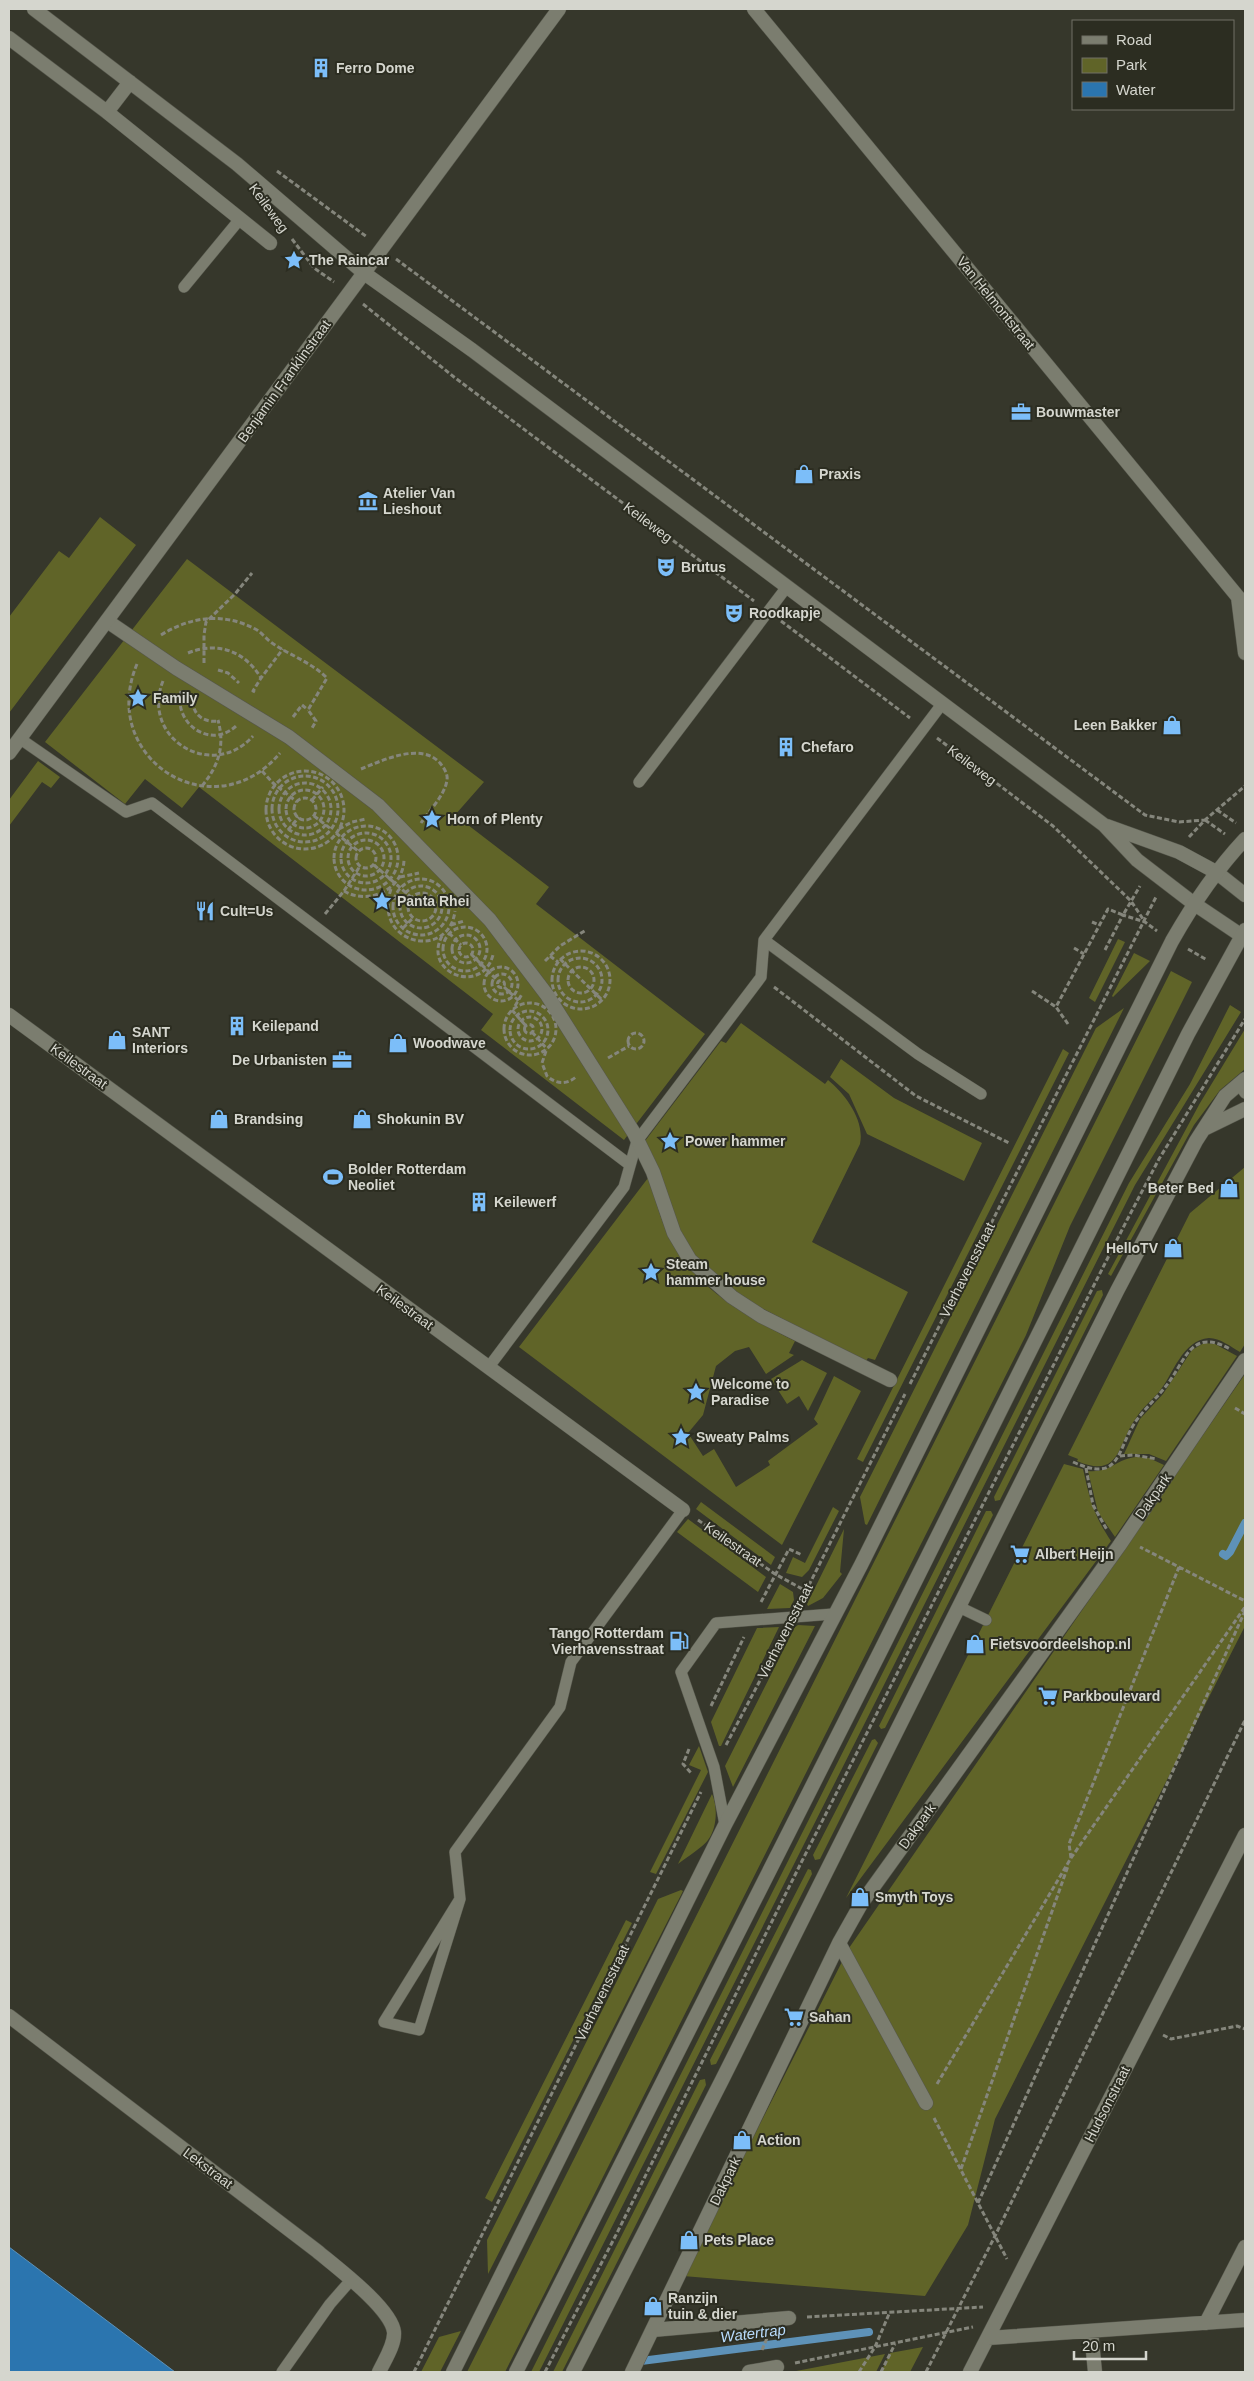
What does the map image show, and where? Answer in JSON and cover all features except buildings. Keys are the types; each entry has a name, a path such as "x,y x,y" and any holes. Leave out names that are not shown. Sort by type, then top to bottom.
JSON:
{"street":[{"name":"Keileweg","path":"34,9 237,164 364,273 472,350 786,588 1104,825 1137,860 1193,903 1244,934"},
{"name":"Benjamin Franklinstraat","path":"9,753 559,9"},
{"name":"Van Helmontstraat","path":"754,9 1241,600 1245,653"},
{"path":"9,38 107,112 270,243"},
{"path":"107,112 130,82"},
{"path":"107,621 301,746 378,805 490,920 530,973 594,1067 637,1141 653,1172 674,1233 690,1260 706,1275 761,1316 890,1380"},
{"name":"Keileweg","path":"1104,825 1179,852 1216,872 1245,895"},
{"path":"453,2372 725,1825 833,1614 865,1556 1172,941 1193,903 1245,838"},
{"path":"516,2372 1222,970 1244,934"},
{"name":"Keilestraat","path":"9,1015 683,1510"},
{"path":"572,2372 722,2080 1120,1284 1203,1129 1225,1096 1243,1086"},
{"path":"1203,1129 1245,1109"},
{"name":"Dakpark","path":"632,2372 839,1943 861,1904 1121,1543 1173,1467 1241,1356"},
{"name":"Hudsonstraat","path":"970,2372 1245,1835"},
{"path":"839,1943 926,2103"},
{"name":"Lekstraat","path":"9,2016 351,2280 386,2315 394,2334 393,2341 379,2372"},
{"path":"1206,2323 1245,2247"},
{"path":"653,2330 789,2318"},
{"path":"988,2338 1245,2320"},
{"path":"1091,2331 1095,2372"},
{"path":"751,2372 777,2367"}],"lane":[{"path":"184,288 240,219"},
{"path":"639,782 786,588"},
{"path":"488,1368 624,1187 637,1141 761,978 764,940 942,704"},
{"path":"20,738 126,812 152,803 630,1164"},
{"path":"764,940 918,1054 982,1094"},
{"path":"460,1899 384,2022 419,2030 460,1899 455,1852 560,1707 571,1662 683,1510"},
{"path":"959,1607 986,1620"},
{"path":"725,1825 714,1767 682,1672 716,1623 833,1614"},
{"path":"282,2372 330,2304 351,2280"}],"path":[{"name":"Keileweg","path":"275,169 1145,815 1178,822 1205,820 1217,810"},
{"name":"Keileweg","path":"286,231 314,268 454,377 1054,826 1131,901 1145,922"},
{"path":"202,786 216,766 222,734 206,686 204,635 206,622 235,594 252,573"},
{"path":"308,710 327,678 321,671"},
{"path":"261,678 253,691 261,696"},
{"path":"285,712 293,717 302,705 316,721 301,746"},
{"path":"347,780 360,769 398,756 428,755 437,760 444,767 448,780 411,839"},
{"path":"262,771 275,785 297,802"},
{"path":"338,831 344,815 343,800 337,787 327,777 314,772 299,771 286,776 275,785 267,805 268,819 274,832 284,842 297,848 311,848 325,844 338,831 352,822 368,819"},
{"path":"301,777 314,778 326,783 334,793 338,805 337,818 331,829 321,838 308,842 294,840 285,834 278,828 273,815 274,801 280,789 290,780 301,777"},
{"path":"308,783 319,787 326,794 330,804 330,815 325,825 308,835 289,830 279,812 279,805 285,793 298,784 308,783"},
{"path":"1238,824 1217,810 1245,786"},
{"path":"302,790 317,794 324,808 320,821 307,828 293,824 286,811 290,797 302,790"},
{"path":"306,798 312,800 316,810 314,816 308,819 299,817 295,812 297,802 306,798"},
{"path":"314,816 331,829"},
{"path":"285,834 299,817"},
{"path":"365,826 378,828 389,836 396,847 398,860 390,878 374,888 361,889 348,884 339,874 335,862 336,849 342,837 352,829 365,826"},
{"path":"338,831 358,851"},
{"path":"366,833 382,838 391,854 390,865 384,874 377,879 365,882 352,879 342,862 343,850 347,842 354,836 366,833"},
{"path":"365,840 370,840 377,844 384,857 379,869 370,875 356,873 349,862 349,855 353,846 365,840"},
{"path":"366,848 374,852 376,860 374,865 368,868 360,866 356,859 358,851 366,848"},
{"path":"404,854 400,877 391,889 387,909 389,919 402,935 409,939 426,942 445,932"},
{"path":"374,865 412,898"},
{"path":"338,896 344,891 360,866"},
{"path":"400,877 426,873"},
{"path":"426,880 443,889 449,908 442,926 424,935 410,933 403,928 396,919 393,906 401,888 412,881 426,880"},
{"path":"419,886 433,890 441,902 440,912 436,920 422,927 408,923 402,915 400,906 406,892 419,886"},
{"path":"344,891 360,897 391,889"},
{"path":"420,893 431,897 435,907 432,916 423,920 414,918 408,906 412,898 420,893"},
{"path":"1105,950 1131,901"},
{"path":"456,905 450,925 439,941 438,955 449,972 468,977 481,972 490,963 494,950"},
{"path":"1056,1007 1108,908 1145,922 1172,941 1222,970"},
{"path":"432,916 445,932 450,934 461,945 460,954 466,957 471,954"},
{"path":"403,928 414,918"},
{"path":"450,925 470,921"},
{"path":"1092,922 1099,925"},
{"name":"Vierhavensstraat","path":"414,2372 714,1767 793,1618 1090,1026 1145,922"},
{"path":"464,927 474,929 482,935 487,950 481,964 467,971 452,966 444,954 444,943 450,934 464,927"},
{"path":"530,973 567,940 586,930"},
{"path":"465,934 475,937 480,949 476,959 467,964 455,958 452,948 456,939 465,934"},
{"path":"461,945 466,943 472,946 471,954"},
{"path":"1074,948 1084,954"},
{"path":"578,950 592,953 604,961 610,981 602,1000 584,1009 564,1004 552,986 553,972 559,960 578,950"},
{"path":"471,954 499,982 498,987 504,987 519,1001"},
{"path":"550,956 565,964 602,1000"},
{"path":"578,958 589,960 597,966 602,981 596,995 582,1002 567,998 560,990 558,979 561,969 565,964 578,958"},
{"path":"500,967 511,971 516,977 518,985 513,996 503,1001 488,995 484,984 489,972 500,967"},
{"path":"580,967 592,972 595,981 591,990 583,994 573,991 568,980 572,971 580,967"},
{"path":"501,974 510,977 512,984 509,992 500,994 494,990 492,983 494,977 501,974"},
{"path":"761,978 916,1096 1009,1143"},
{"path":"1032,991 1056,1007 1068,1024"},
{"path":"560,1044 547,1049 538,1054 526,1056 510,1046 504,1029 507,1017 515,1006 534,1004 550,1013 556,1030 547,1049 543,1068 550,1079 563,1083 572,1080 579,1073"},
{"path":"512,1010 526,1026 526,1032 532,1032"},
{"path":"523,1011 532,1011 544,1017 548,1030 543,1044 531,1049 522,1048 515,1042 510,1029 516,1015 523,1011"},
{"path":"532,1018 539,1022 542,1030 538,1038 528,1041 521,1037 518,1029 522,1021 532,1018"},
{"path":"545,2372 617,2233 798,1870 1126,1222 1159,1159 1245,1019"},
{"path":"526,1026 532,1025 532,1032 547,1049"},
{"path":"638,1033 642,1036 644,1044 640,1048 635,1050 629,1046 628,1040 630,1035 638,1033"},
{"path":"594,1067 629,1046"},
{"path":"1073,1462 1086,1468 1108,1467 1120,1456 1133,1426 1143,1411 1170,1381 1189,1350 1196,1344 1211,1341 1241,1356"},
{"path":"1120,1456 1149,1456 1173,1467"},
{"path":"1086,1468 1096,1513 1121,1543 1180,1567 1245,1601"},
{"name":"Keilestraat","path":"683,1510 775,1574 806,1591"},
{"path":"692,1774 682,1764 775,1574 790,1549 802,1555"},
{"path":"961,2170 1071,1858 1069,1844 1180,1567"},
{"path":"995,2236 926,2103 1071,1858 1245,1609"},
{"path":"978,2203 1245,1609"},
{"path":"926,2372 995,2236 1245,1720"},
{"path":"1146,2028 1171,2039 1237,2026 1245,2029"},
{"path":"789,2318 889,2314 959,2308"},
{"path":"859,2372 875,2347 889,2314"},
{"path":"777,2367 946,2333"},
{"path":"759,2356 768,2336"},
{"path":"881,2372 895,2344"}],"green space":[{"path":"100,517 136,545 9,713 9,617 59,551 69,558"},
{"path":"187,559 484,782 455,815 549,887 536,904 705,1034 624,1140 481,1030 493,1014 199,787 182,808 145,779 125,804 45,742"},
{"path":"38,761 60,777 51,788 42,782 9,826 9,800"},
{"path":"1118,939 1125,942 1095,1002 1089,998"},
{"path":"1134,953 1150,961 1113,997 1112,996"},
{"path":"1171,971 1192,982 1070,1226 1026,1335 505,2372 467,2372"},
{"path":"1230,1005 1241,1012 1135,1185 539,2372 531,2372 1129,1183 1190,1084"},
{"path":"1124,1008 867,1525 865,1524 860,1497 1096,1028"},
{"path":"741,1023 825,1084 828,1080 847,1100 857,1117 861,1135 860,1144 812,1242 908,1292 875,1360 868,1358 865,1362 748,1301 727,1286 695,1256 680,1231 667,1201 645,1141 721,1041 726,1043"},
{"path":"1245,1029 1245,1069 1220,1090 1194,1125 1111,1276 1108,1274 1200,1103"},
{"path":"1063,1049 1069,1053 863,1462 857,1459"},
{"path":"841,1059 894,1098 982,1143 964,1181 867,1134 849,1094 830,1077"},
{"path":"1245,1167 1245,1344 1240,1352 1213,1338 1200,1340 1192,1345 1179,1359 1159,1392 1138,1414 1121,1448 1110,1463 1102,1466 1091,1466 1077,1461 1078,1459 1068,1455 1190,1213"},
{"path":"648,1178 669,1237 679,1255 692,1271 707,1286 740,1311 795,1341 789,1353 794,1355 766,1374 749,1347 735,1351 716,1366 703,1415 688,1433 703,1456 714,1449 736,1487 770,1465 768,1461 818,1424 814,1419 834,1376 861,1391 782,1545 519,1347"},
{"path":"1102,1290 1103,1295 1000,1500 995,1501 994,1497 1097,1291"},
{"path":"1204,1343 1215,1344 1237,1356 1166,1461 1149,1454 1124,1454 1140,1419 1163,1394 1192,1350"},
{"path":"802,1360 827,1373 808,1411 799,1396 787,1404 771,1379"},
{"path":"1245,1374 1245,1626 995,2119 968,2225 925,2296 683,2276 849,1948"},
{"path":"1136,1457 1149,1458 1164,1465 1115,1537 1098,1512 1088,1471 1102,1470 1123,1460"},
{"path":"1064,1464 1083,1469 1093,1506 1100,1523 1111,1541 846,1898"},
{"path":"701,1502 775,1557 771,1565 696,1509"},
{"path":"833,1507 839,1511 809,1570 802,1577 786,1573 793,1557 805,1563"},
{"path":"986,1511 991,1511 993,1515 885,1728 881,1729 879,1726"},
{"path":"688,1519 766,1577 758,1592 677,1532"},
{"path":"844,1529 840,1572 842,1574 823,1598 808,1606 807,1604"},
{"path":"780,1584 793,1592 794,1600 790,1608 767,1609"},
{"path":"798,1625 815,1626 733,1787 725,1766 795,1627"},
{"path":"779,1627 721,1746 719,1746 711,1722 757,1628"},
{"path":"875,1739 878,1743 820,1859 815,1860 813,1855 872,1740"},
{"path":"699,1746 708,1772 656,1874 650,1872 701,1770 689,1765"},
{"path":"712,1794 716,1817 711,1835 702,1846 678,1864"},
{"path":"808,1869 811,1870 812,1874 716,2064 711,2065 710,2060"},
{"path":"681,1890 683,1891 488,2274 487,2240 658,1899"},
{"path":"626,1920 632,1923 492,2202 485,2198"},
{"path":"705,2079 706,2085 562,2372 553,2372 700,2080"},
{"path":"461,2331 440,2372 421,2372 439,2337"},
{"path":"923,2347 910,2372 881,2372 890,2353"},
{"path":"885,2354 876,2372 791,2372"}],"water":[{"path":"9,2247 175,2372 9,2372"}],"waterway":[{"path":"1223,1554 1226,1556 1230,1552 1245,1523"},
{"name":"Watertrap","path":"641,2361 869,2332"}],"place":[{"name":"Ferro Dome","path":"321,68"},
{"name":"The Raincar","path":"294,260"},
{"name":"Bouwmaster","path":"1021,412"},
{"name":"Praxis","path":"804,474"},
{"name":"Atelier Van Lieshout","path":"368,501"},
{"name":"Brutus","path":"666,567"},
{"name":"Roodkapje","path":"734,613"},
{"name":"Family","path":"138,698"},
{"name":"Leen Bakker","path":"1172,725"},
{"name":"Chefaro","path":"786,747"},
{"name":"Horn of Plenty","path":"432,819"},
{"name":"Panta Rhei","path":"382,901"},
{"name":"Cult=Us","path":"205,911"},
{"name":"Keilepand","path":"237,1026"},
{"name":"SANT Interiors","path":"117,1040"},
{"name":"Woodwave","path":"398,1043"},
{"name":"De Urbanisten","path":"342,1060"},
{"name":"Brandsing","path":"219,1119"},
{"name":"Shokunin BV","path":"362,1119"},
{"name":"Power hammer","path":"670,1141"},
{"name":"Bolder Rotterdam Neoliet","path":"333,1177"},
{"name":"Beter Bed","path":"1229,1188"},
{"name":"Keilewerf","path":"479,1202"},
{"name":"HelloTV","path":"1173,1248"},
{"name":"Steam hammer house","path":"651,1272"},
{"name":"Welcome to Paradise","path":"696,1392"},
{"name":"Sweaty Palms","path":"681,1437"},
{"name":"Albert Heijn","path":"1020,1554"},
{"name":"Tango Rotterdam Vierhavensstraat","path":"679,1641"},
{"name":"Fietsvoordeelshop.nl","path":"975,1644"},
{"name":"Parkboulevard","path":"1048,1696"},
{"name":"Smyth Toys","path":"860,1897"},
{"name":"Sahan","path":"794,2017"},
{"name":"Action","path":"742,2140"},
{"name":"Pets Place","path":"689,2240"},
{"name":"Ranzijn tuin & dier","path":"653,2306"}]}
